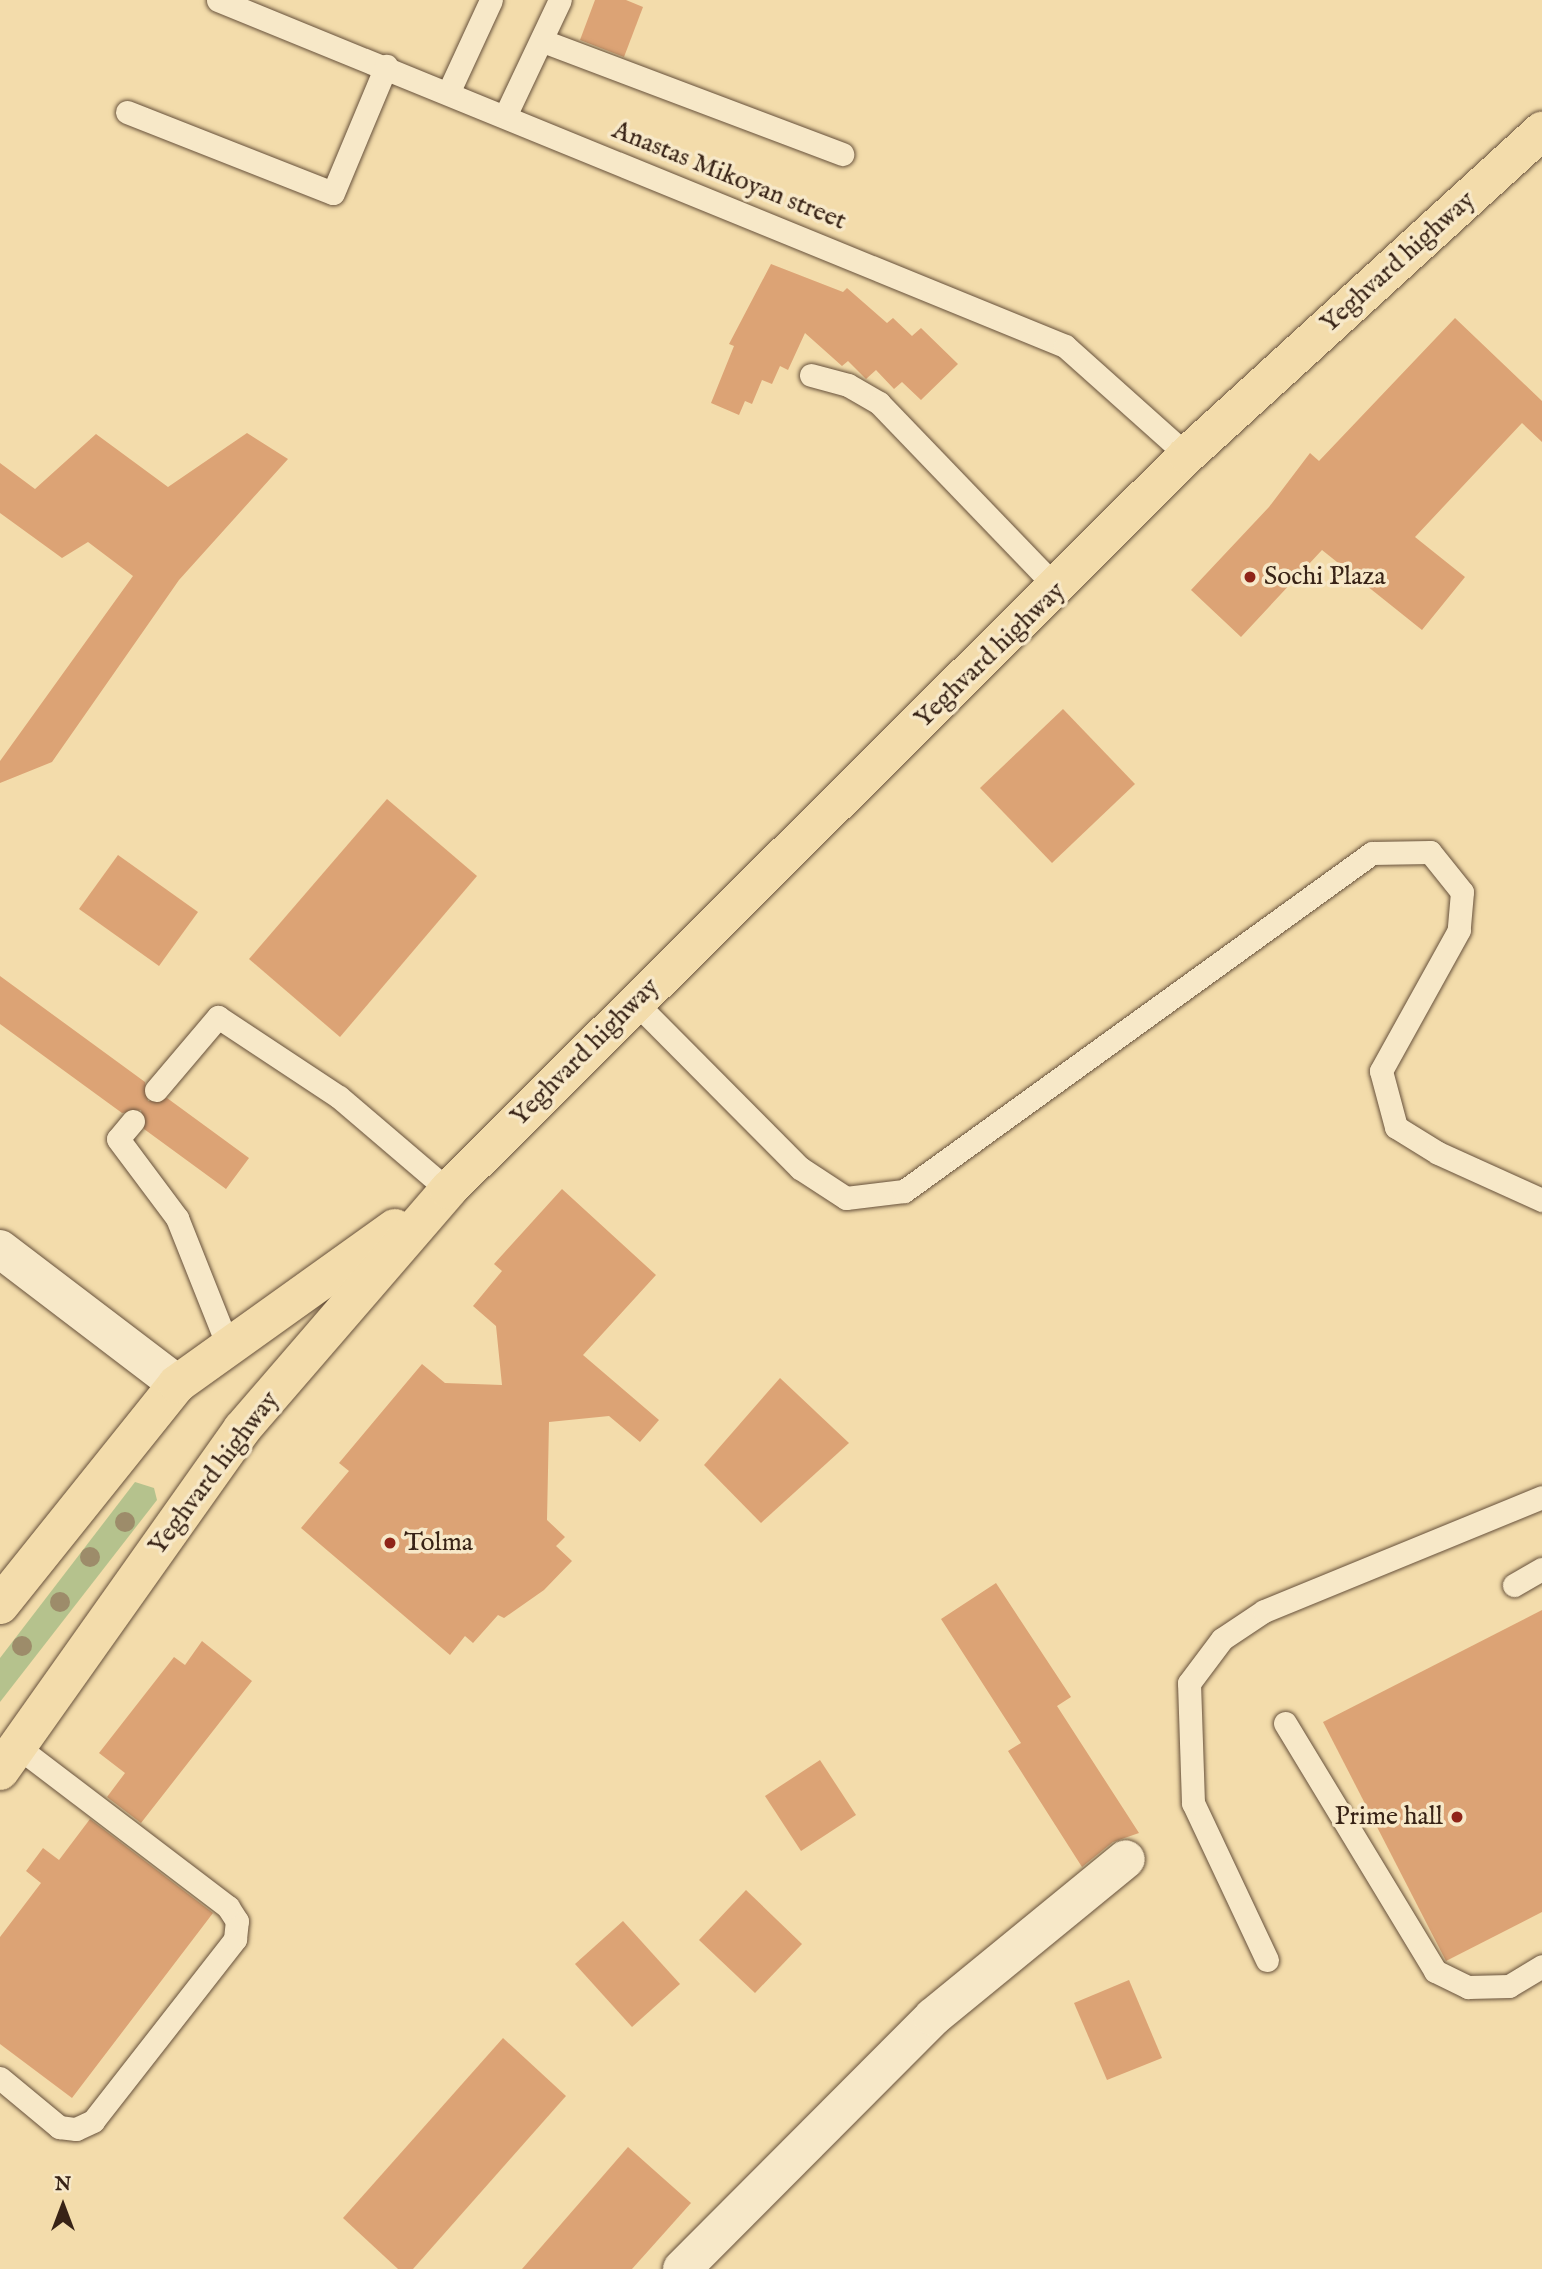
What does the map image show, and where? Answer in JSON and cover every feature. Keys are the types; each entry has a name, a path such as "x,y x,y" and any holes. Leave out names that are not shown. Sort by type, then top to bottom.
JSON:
{"main road":[{"name":"Yeghvard highway","path":"9,1759 242,1429 448,1190 635,1002 1058,589 1186,456 1542,131"},
{"name":"Yeghvard highway","path":"0,1605 177,1384 448,1190"}],"street":[{"path":"0,1249 177,1384"},
{"path":"682,2269 933,2017 1126,1859"}],"lane":[{"name":"Anastas Mikoyan street","path":"218,0 506,114 1065,346 1186,456"},
{"path":"449,91 491,0"},
{"path":"506,114 560,0"},
{"path":"542,41 842,154"},
{"path":"127,112 333,193 386,66"},
{"path":"811,375 848,385 879,403 1058,589"},
{"path":"635,1002 800,1168 846,1198 904,1191 1372,853 1430,852 1462,892 1459,930 1381,1071 1396,1127 1438,1153 1542,1200"},
{"path":"156,1090 218,1017 340,1097 448,1190"},
{"path":"133,1121 118,1139 177,1218 229,1349"},
{"path":"1267,1960 1193,1803 1189,1683 1222,1639 1264,1611 1542,1497"},
{"path":"1514,1585 1542,1569"},
{"path":"1285,1723 1436,1970 1468,1987 1509,1986 1542,1966"},
{"path":"0,2078 59,2127 76,2129 93,2121 235,1939 237,1921 228,1907 9,1759"}],"green space":[{"path":"135,1482 154,1488 157,1500 0,1702 0,1658"}],"building":[{"path":"595,0 626,0 643,7 624,57 580,40"},
{"path":"771,264 843,292 847,288 887,323 893,318 912,336 921,328 958,364 921,400 902,382 894,389 876,370 866,379 848,361 842,366 805,333 788,370 780,366 772,384 762,380 752,404 745,401 739,415 711,403 734,346 729,344"},
{"path":"1455,318 1542,401 1542,442 1522,423 1415,537 1465,577 1422,630 1322,550 1241,637 1191,590 1269,507 1310,453 1319,461"},
{"path":"247,433 288,459 179,580 52,762 0,783 0,761 133,576 88,542 62,558 0,513 0,463 35,489 96,434 168,487"},
{"path":"1063,709 1135,784 1052,863 980,788"},
{"path":"387,799 477,876 340,1037 249,959"},
{"path":"118,855 198,912 159,966 79,909"},
{"path":"0,976 145,1082 148,1101 167,1098 249,1158 226,1189 144,1129 141,1110 122,1113 0,1024"},
{"path":"562,1189 656,1275 583,1355 659,1420 640,1442 609,1416 549,1422 547,1520 565,1537 556,1546 572,1561 544,1590 504,1618 498,1615 473,1643 465,1636 450,1655 301,1528 349,1471 339,1463 422,1364 445,1383 502,1385 496,1326 473,1306 502,1271 494,1264"},
{"path":"780,1378 849,1443 761,1523 704,1465"},
{"path":"996,1583 1071,1697 1057,1706 1139,1833 1113,1842 1082,1867 1008,1751 1021,1743 941,1619"},
{"name":"Prime hall","path":"1542,1610 1542,1912 1446,1961 1323,1722"},
{"path":"202,1641 252,1681 141,1823 107,1797 125,1773 99,1753 174,1657 185,1665"},
{"path":"820,1760 856,1815 801,1851 765,1796"},
{"path":"90,1819 213,1913 72,2098 0,2044 0,1937 41,1883 26,1871 43,1848 59,1860"},
{"path":"746,1890 802,1944 755,1993 699,1940"},
{"path":"623,1921 680,1984 632,2027 575,1964"},
{"path":"1129,1980 1162,2058 1107,2080 1074,2003"},
{"path":"503,2038 566,2096 413,2269 398,2269 343,2218"},
{"path":"628,2147 691,2203 632,2269 522,2269"}],"place":[{"name":"Sochi Plaza","path":"1250,577"},
{"name":"Tolma","path":"390,1543"},
{"name":"Prime hall","path":"1457,1817"}]}
